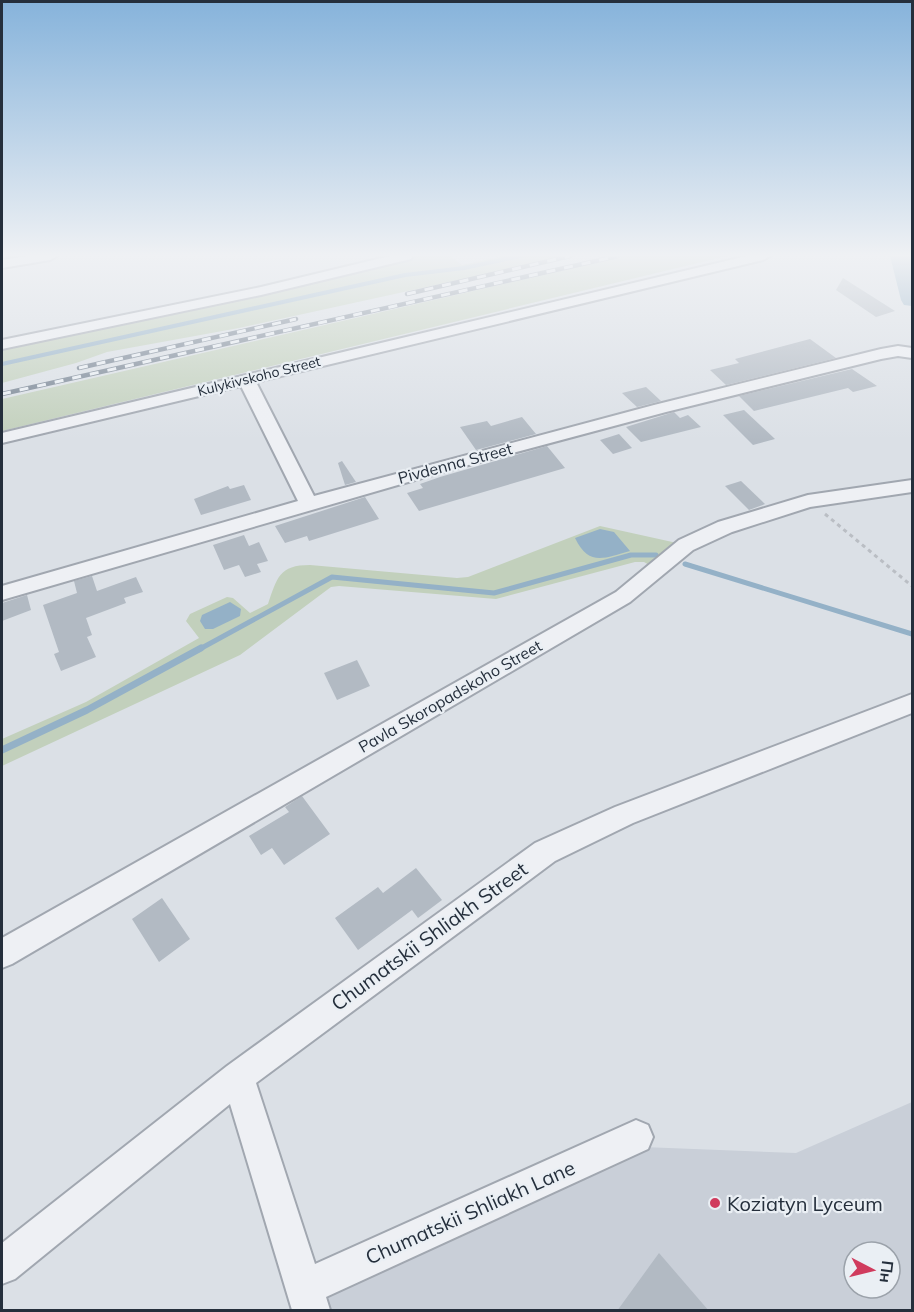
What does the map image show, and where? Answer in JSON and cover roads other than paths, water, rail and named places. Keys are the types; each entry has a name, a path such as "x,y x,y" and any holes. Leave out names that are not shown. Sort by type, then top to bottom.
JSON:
{"street":[{"path":"2,345 135,317"},
{"name":"Kulykivskoho Street","path":"2,438 506,317"},
{"name":"Pivdenna Street","path":"2,593 308,503 767,381 881,354 898,351 912,353"},
{"path":"246,379 308,503"},
{"name":"Pavla Skoropadskoho Street","path":"2,954 623,597 695,539 808,501 912,486"},
{"name":"Chumatskii Shliakh Street","path":"2,1266 238,1077 545,852 624,815 912,703"},
{"name":"Chumatskii Shliakh Lane","path":"238,1077 308,1299 636,1137"}],"water":[{"path":"600,529 614,532 630,551 605,558 592,557 586,553 575,538"},
{"path":"230,602 241,609 240,616 213,629 205,629 200,621 202,615"}],"waterway":[{"path":"2,364 214,317"},
{"path":"198,650 332,577 494,593 631,555 656,555"},
{"path":"685,564 912,634"},
{"path":"2,750 87,710 201,648"}],"railway":[{"path":"2,394 345,317"},
{"path":"79,368 296,319"}],"place":[{"name":"Koziatyn Lyceum","path":"715,1203"}]}
